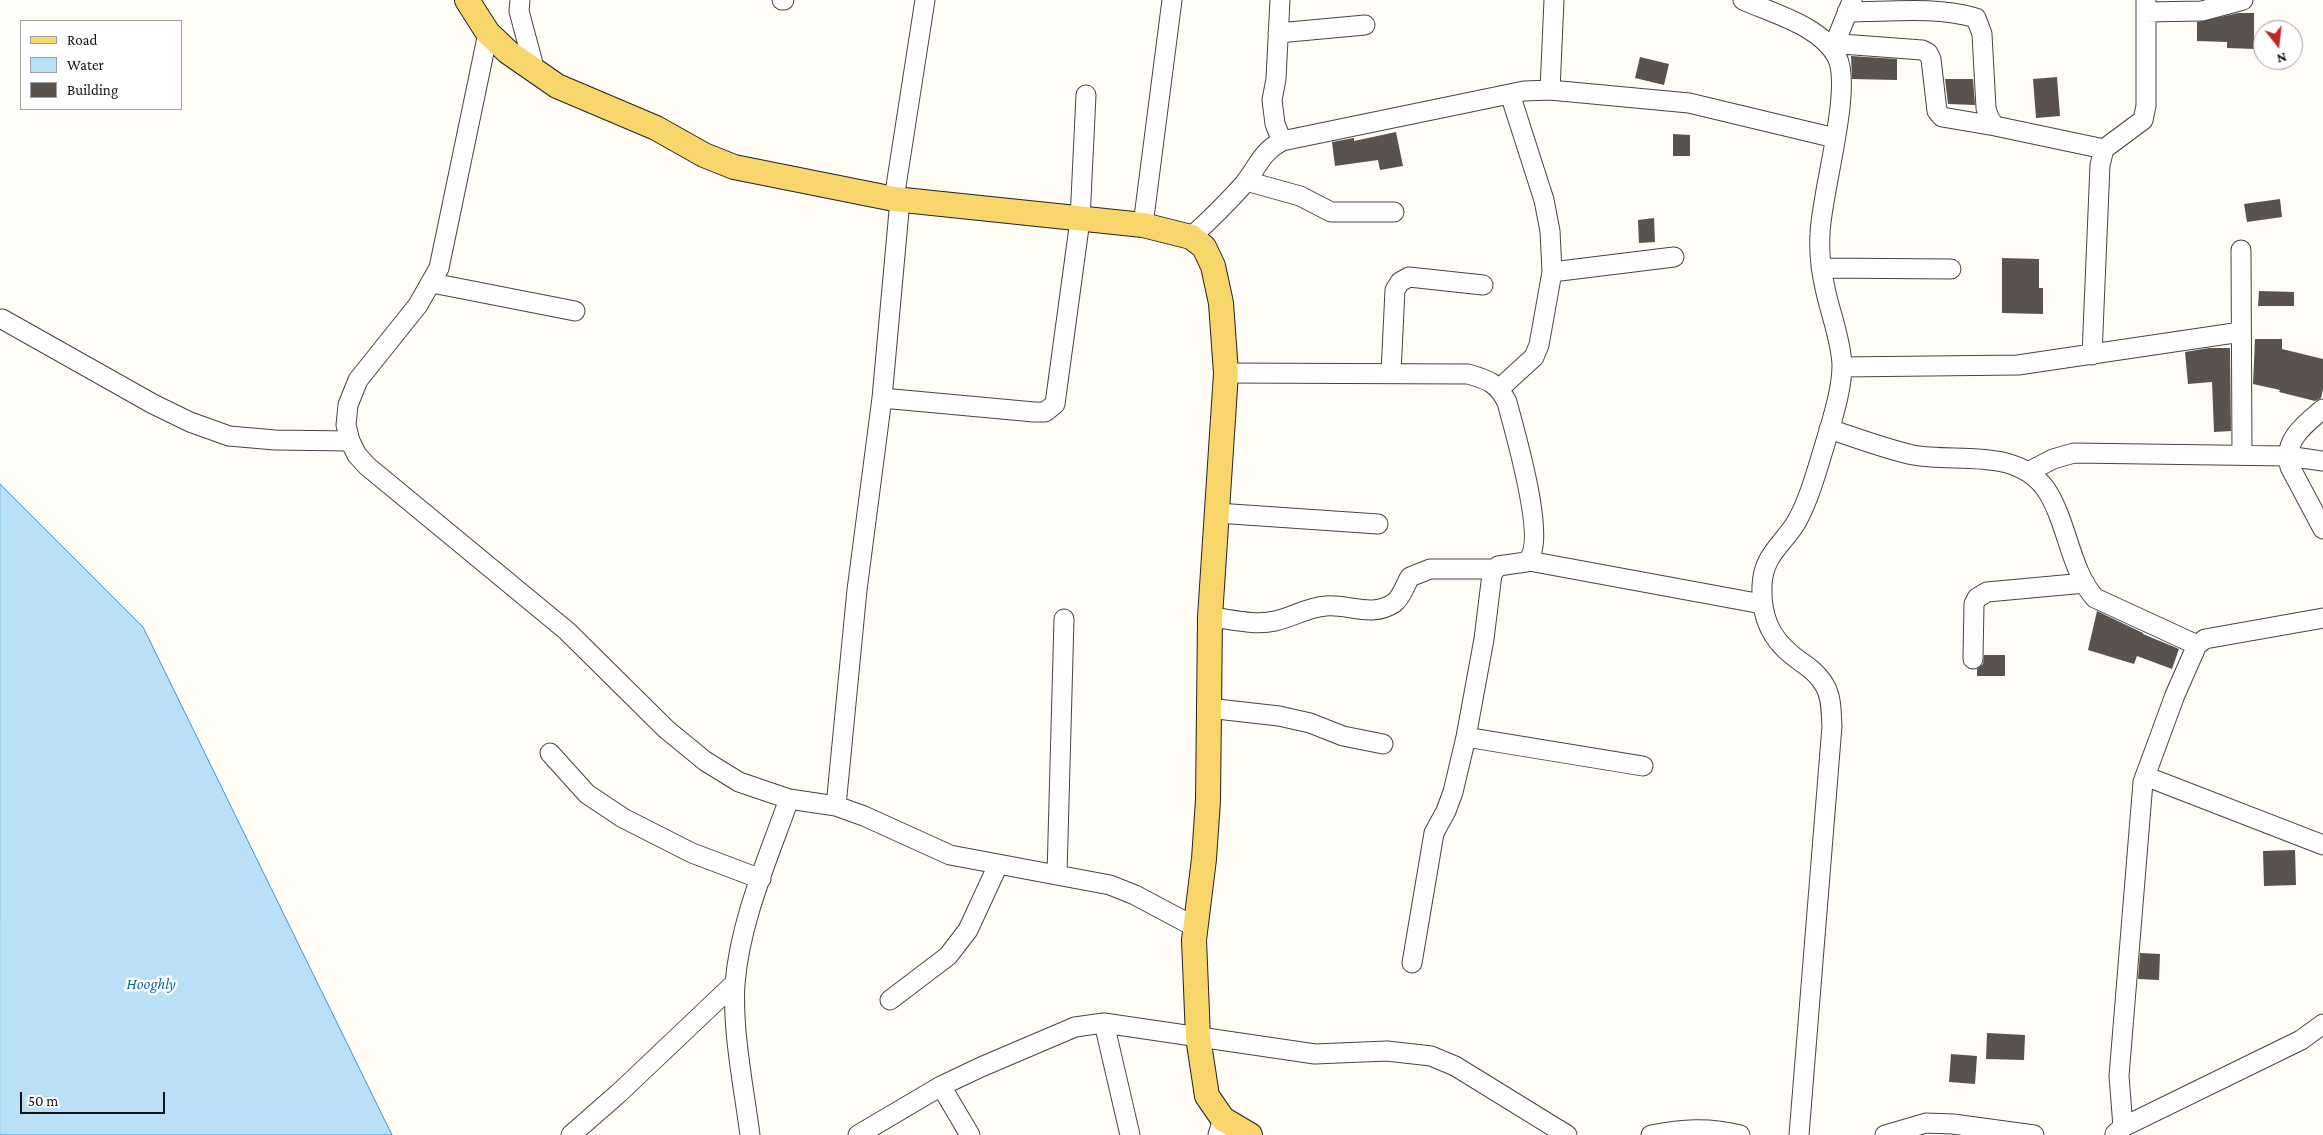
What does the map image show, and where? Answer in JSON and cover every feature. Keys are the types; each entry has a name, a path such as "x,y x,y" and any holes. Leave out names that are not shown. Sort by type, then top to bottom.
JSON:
{"main road":[{"path":"467,0 488,33 508,52 557,86 656,128 704,155 734,167 897,199 1080,220 1143,225 1191,237 1204,247 1213,266 1221,303 1226,373 1210,617 1207,810 1204,859 1195,926 1198,1037 1207,1096 1220,1127 1250,1135"}],"street":[{"path":"520,0 520,11 535,71"},
{"path":"836,806 857,590 882,398 897,199 925,0"},
{"path":"1143,225 1172,0"},
{"path":"1280,0 1276,79 1272,100 1275,124 1282,141"},
{"path":"1550,90 1554,0"},
{"path":"1743,0 1814,32 1832,43 1922,50 1928,53 1932,59 1937,111 1942,117 2104,148"},
{"path":"2092,355 2100,165 2104,148 2143,120 2146,106 2146,6 2202,10 2243,0"},
{"path":"1799,1135 1832,726 1831,704 1826,687 1814,671 1791,655 1774,639 1765,619 1762,604 1762,582 1773,550 1796,522 1829,429 1840,381 1842,367 1839,345 1821,268 1820,234 1841,88 1838,60 1832,43 1850,6 1961,14 1976,18 1982,34 1986,108 1989,118 1995,126"},
{"path":"1278,33 1365,25"},
{"path":"488,33 444,248 432,283 418,305 358,380 348,405 346,424 350,441 357,455 367,466 567,631 666,729 705,762 739,782 789,799 836,806 884,824 950,855 1110,885 1135,895 1195,926"},
{"path":"1191,237 1224,207 1246,182 1266,152 1282,141 1510,94 1550,90 1689,102 1835,138"},
{"path":"1500,389 1534,357 1539,345 1552,272 1550,231 1544,200 1510,94"},
{"path":"882,398 1034,412 1045,412 1051,409 1057,396 1080,220 1086,96"},
{"path":"1246,182 1300,196 1331,212 1394,212"},
{"path":"2241,250 2242,456"},
{"path":"1552,272 1674,257"},
{"path":"1821,268 1951,269"},
{"path":"1391,373 1395,290 1400,282 1409,277 1483,285"},
{"path":"432,283 575,311"},
{"path":"2,320 153,404 190,422 229,436 275,440 350,441"},
{"path":"1842,367 2018,365 2241,332"},
{"path":"1226,373 1468,374 1486,379 1500,389 1507,402 1530,499 1534,540 1529,561"},
{"path":"2323,409 2301,427 2291,442 2286,456 2323,529"},
{"path":"1829,429 1911,454 1931,458 1974,457 2014,465 2030,471 2045,488 2054,504 2085,583 2095,598 2197,646"},
{"path":"2030,471 2053,459 2074,453 2286,456 2323,461"},
{"path":"1217,513 1378,524"},
{"path":"1210,617 1262,623 1276,621 1316,606 1331,605 1371,611 1394,603 1400,597 1410,577 1420,572 1430,569 1494,568 1529,561 1762,604"},
{"path":"1412,963 1434,833 1446,811 1453,792 1466,737 1484,639 1494,568"},
{"path":"1973,658 1974,604 1981,595 1987,592 2085,583"},
{"path":"2323,618 2205,639 2197,646 2175,695 2143,782 2119,1076 2118,1131 2300,1040 2323,1024"},
{"path":"1057,875 1064,619"},
{"path":"1208,708 1279,716 1310,723 1342,736 1383,744"},
{"path":"1466,737 1643,766"},
{"path":"550,753 587,794 624,818 692,853 761,879"},
{"path":"2145,776 2323,846"},
{"path":"750,1135 735,1008 735,983 740,946 747,918 789,799"},
{"path":"890,1000 948,956 968,930 998,865"},
{"path":"571,1135 619,1093 735,983"},
{"path":"1104,1023 1130,1135"},
{"path":"858,1135 941,1086 1076,1027 1104,1023 1315,1054 1387,1051 1431,1056 1455,1066 1568,1135"},
{"path":"941,1086 970,1135"},
{"path":"1885,1135 1926,1123 1953,1124 2034,1135"},
{"path":"1651,1135 1684,1129 1721,1130 1740,1135"}],"water":[{"name":"Hooghly","path":"0,484 143,627 392,1135 0,1135"}],"building":[{"path":"2238,13 2254,13 2253,49 2227,48 2227,42 2197,41 2197,22"},
{"path":"1851,56 1897,59 1897,80 1852,79"},
{"path":"1640,57 1669,64 1664,85 1635,78"},
{"path":"2057,77 2060,116 2036,118 2033,79"},
{"path":"1945,79 1973,79 1975,105 1948,104"},
{"path":"1396,132 1403,166 1380,170 1378,160 1335,166 1332,142 1354,138 1354,141"},
{"path":"1673,134 1690,135 1690,156 1673,156"},
{"path":"2280,199 2282,217 2247,222 2244,204"},
{"path":"1654,218 1655,242 1639,243 1638,220"},
{"path":"2002,258 2039,259 2039,288 2043,288 2043,314 2002,313"},
{"path":"2259,291 2294,292 2294,306 2258,306"},
{"path":"2255,339 2282,339 2282,349 2323,359 2323,389 2321,398 2315,401 2253,384"},
{"path":"2209,348 2230,348 2231,431 2214,432 2212,382 2188,384 2185,352"},
{"path":"2097,611 2143,634 2179,649 2172,669 2137,656 2134,664 2088,650"},
{"path":"1984,655 2005,655 2005,676 1977,676 1977,669 1983,664"},
{"path":"2295,850 2296,885 2264,886 2263,851"},
{"path":"2140,953 2160,954 2159,980 2138,979"},
{"path":"1987,1033 2025,1035 2024,1060 1986,1059"},
{"path":"1951,1054 1977,1056 1975,1084 1949,1082"}]}
